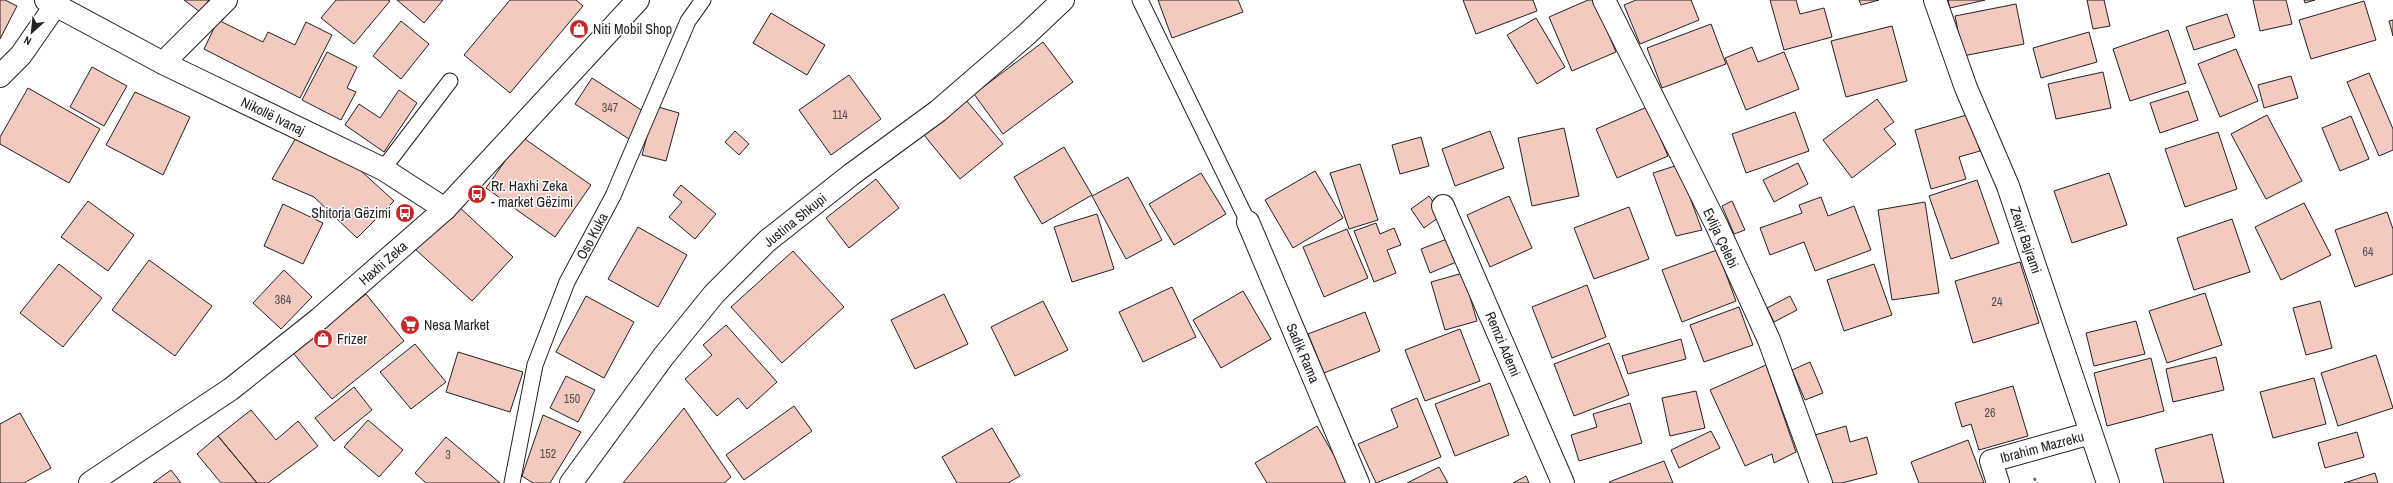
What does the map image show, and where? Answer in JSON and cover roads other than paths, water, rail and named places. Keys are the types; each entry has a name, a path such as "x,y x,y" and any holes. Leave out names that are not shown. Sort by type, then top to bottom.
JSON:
{"street":[{"path":"163,63 226,0"},
{"name":"Haxhi Zeka","path":"90,483 231,390 319,319 445,209 638,0"},
{"name":"Justina Shkupi","path":"571,483 663,357 714,294 767,241 852,174 938,111 1026,35 1063,0"},
{"name":"Evlija Çelebi","path":"1604,0 1717,226 1762,326 1821,483"},
{"name":"Zeqir Bajrami","path":"1935,0 1966,88 2008,186 2108,483"},
{"path":"0,76 21,56 50,3"},
{"name":"Nikollë Ivanaj","path":"50,3 163,63 383,169 445,209"},
{"name":"Remzi Ademi","path":"1443,206 1562,483"},
{"name":"Sadik Rama","path":"1248,222 1358,483"},
{"name":"Ibrahim Mazreku","path":"1998,483 1991,461 2091,433"}],"lane":[{"name":"Oso Kuka","path":"512,483 535,365 565,289 613,196 688,21 703,0"},
{"path":"1140,0 1248,222"},
{"path":"383,169 450,81"}],"place":[{"name":"Niti Mobil Shop","path":"579,29"},
{"name":"Rr. Haxhi Zeka - market Gëzimi","path":"477,194"},
{"name":"Shitorja Gëzimi","path":"405,213"},
{"name":"Nesa Market","path":"410,325"},
{"name":"Frizer","path":"323,339"}]}
